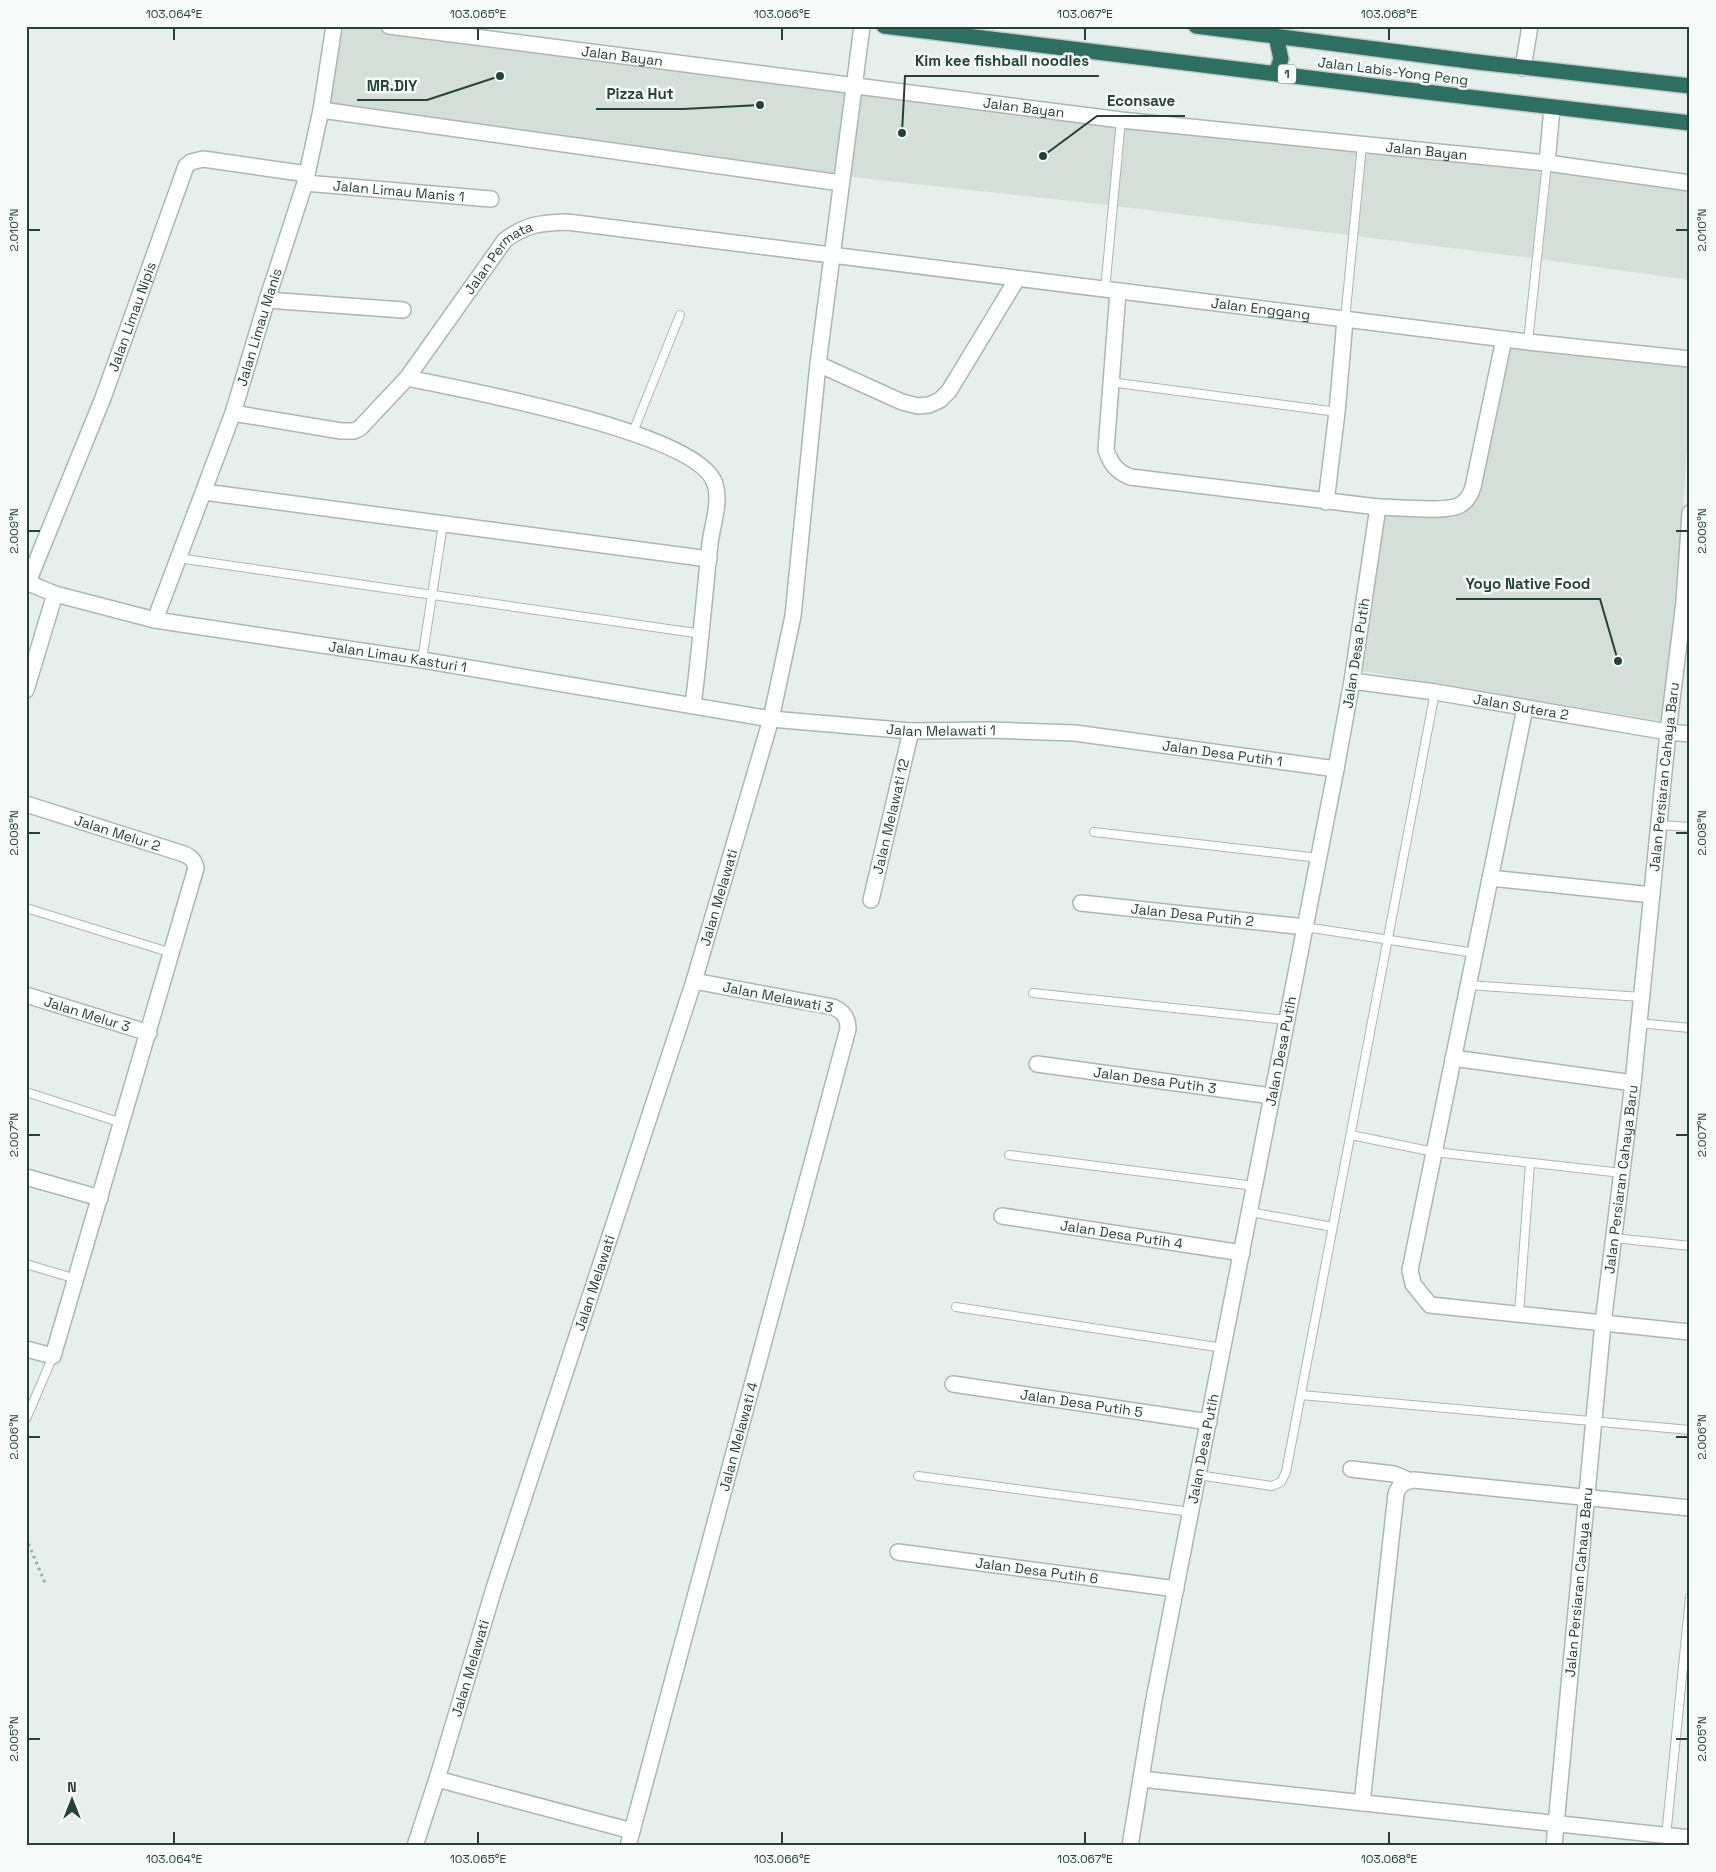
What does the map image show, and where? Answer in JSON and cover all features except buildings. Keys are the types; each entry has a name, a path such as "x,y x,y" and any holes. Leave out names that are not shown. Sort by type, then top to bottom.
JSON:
{"highway":[{"name":"Jalan Labis-Yong Peng","path":"884,26 1552,108 1690,123"},
{"name":"Jalan Labis-Yong Peng","path":"1196,26 1523,68 1690,86"},
{"path":"1276,36 1281,59 1276,73"}],"street":[{"name":"Jalan Limau Manis","path":"155,620 233,413 306,178 321,110 334,26"},
{"name":"Jalan Bayan","path":"389,26 435,29 1120,120 1547,163 1690,184"},
{"name":"Jalan Melawati","path":"415,1846 438,1779 496,1585 694,981 771,719 793,616 818,364 862,26"},
{"path":"1523,68 1530,26"},
{"path":"1547,163 1552,108"},
{"path":"321,110 841,183"},
{"name":"Jalan Limau Nipis","path":"27,582 105,393 186,166 190,162 203,159 306,178"},
{"name":"Jalan Limau Manis 1","path":"306,178 491,199"},
{"name":"Jalan Permata","path":"233,413 341,432 354,431 365,423 407,378 505,240 519,230 532,225 567,222 832,256"},
{"name":"Jalan Enggang","path":"832,256 1528,342 1690,359"},
{"path":"818,364 902,402 918,406 929,405 940,400 949,391 1017,279"},
{"path":"1112,291 1106,450 1110,461 1118,471 1130,477 1326,502 1378,507 1446,508 1460,505 1466,500 1474,487 1504,339"},
{"path":"267,300 403,310"},
{"path":"1326,502 1337,412 1345,320"},
{"path":"407,378 515,400 633,432 672,449 709,472 715,484 717,501 711,537 694,705"},
{"path":"204,492 709,559"},
{"name":"Jalan Desa Putih","path":"1130,1846 1176,1589 1336,769 1352,681 1378,507"},
{"name":"Jalan Persiaran Cahaya Baru","path":"1554,1846 1603,1323 1633,1083 1668,732 1687,602 1690,513"},
{"name":"Jalan Limau Kasturi 1","path":"27,582 55,594 155,620 422,660 771,719"},
{"path":"26,690 55,594"},
{"name":"Jalan Sutera 2","path":"1352,681 1435,692 1668,732 1690,734"},
{"path":"1525,708 1410,1270 1413,1284 1430,1304 1690,1332"},
{"name":"Jalan Melawati 1","path":"771,719 911,731 1075,733 1110,739"},
{"name":"Jalan Melawati 12","path":"871,900 911,731"},
{"name":"Jalan Desa Putih 1","path":"1110,739 1336,769"},
{"name":"Jalan Melur 2","path":"26,804 190,856 194,862 195,875 172,952"},
{"path":"1490,878 1652,896"},
{"name":"Jalan Desa Putih 2","path":"1081,903 1306,928"},
{"path":"26,1349 53,1356 172,952"},
{"name":"Jalan Melawati 3","path":"694,981 833,1007 845,1015 848,1029"},
{"name":"Jalan Melur 3","path":"26,995 149,1033"},
{"name":"Jalan Melawati 4","path":"630,1838 848,1029"},
{"path":"1453,1058 1633,1083"},
{"name":"Jalan Desa Putih 3","path":"1037,1064 1272,1096"},
{"path":"26,1178 100,1198"},
{"name":"Jalan Desa Putih 4","path":"1002,1216 1242,1253"},
{"name":"Jalan Desa Putih 5","path":"954,1384 1209,1422"},
{"path":"1351,1469 1394,1474 1408,1480 1690,1508"},
{"path":"1362,1803 1396,1494 1398,1488 1408,1480"},
{"name":"Jalan Desa Putih 6","path":"898,1552 1176,1589"},
{"path":"438,1779 630,1838"},
{"path":"1141,1779 1690,1838"}],"lane":[{"path":"1112,291 1120,120"},
{"path":"1345,320 1362,145"},
{"path":"1528,342 1547,163"},
{"path":"633,432 680,315"},
{"path":"1110,382 1337,412"},
{"path":"422,660 443,524"},
{"path":"178,558 702,634"},
{"path":"1198,1475 1272,1486 1282,1482 1289,1462 1435,692"},
{"path":"1659,824 1690,827"},
{"path":"1094,832 1319,858"},
{"path":"26,908 172,952"},
{"path":"1306,928 1475,953"},
{"path":"1468,985 1641,997"},
{"path":"1033,993 1287,1020"},
{"path":"1639,1024 1690,1028"},
{"path":"26,1092 122,1123"},
{"path":"1351,1136 1434,1152 1622,1173"},
{"path":"1009,1155 1255,1186"},
{"path":"1519,1314 1530,1163"},
{"path":"1250,1212 1333,1227"},
{"path":"1614,1238 1690,1246"},
{"path":"26,1264 76,1280"},
{"path":"956,1307 1223,1348"},
{"path":"26,1419 53,1356"},
{"path":"1301,1395 1690,1430"},
{"path":"918,1476 1191,1512"},
{"path":"1666,1836 1690,1597"}],"path":[{"path":"26,1538 45,1582"}],"shaded area":[{"path":"326,26 451,26 1128,115 1564,158 1690,176 1690,280 1532,258 1108,205 834,175 314,101"},
{"path":"1510,332 1690,352 1690,403 1677,603 1661,721 1361,671 1384,514 1449,516 1467,510 1475,500 1483,479"}],"place":[{"name":"MR.DIY","path":"500,76"},
{"name":"Pizza Hut","path":"760,105"},
{"name":"Kim kee fishball noodles","path":"902,133"},
{"name":"Econsave","path":"1043,156"},
{"name":"Yoyo Native Food","path":"1618,661"}]}
